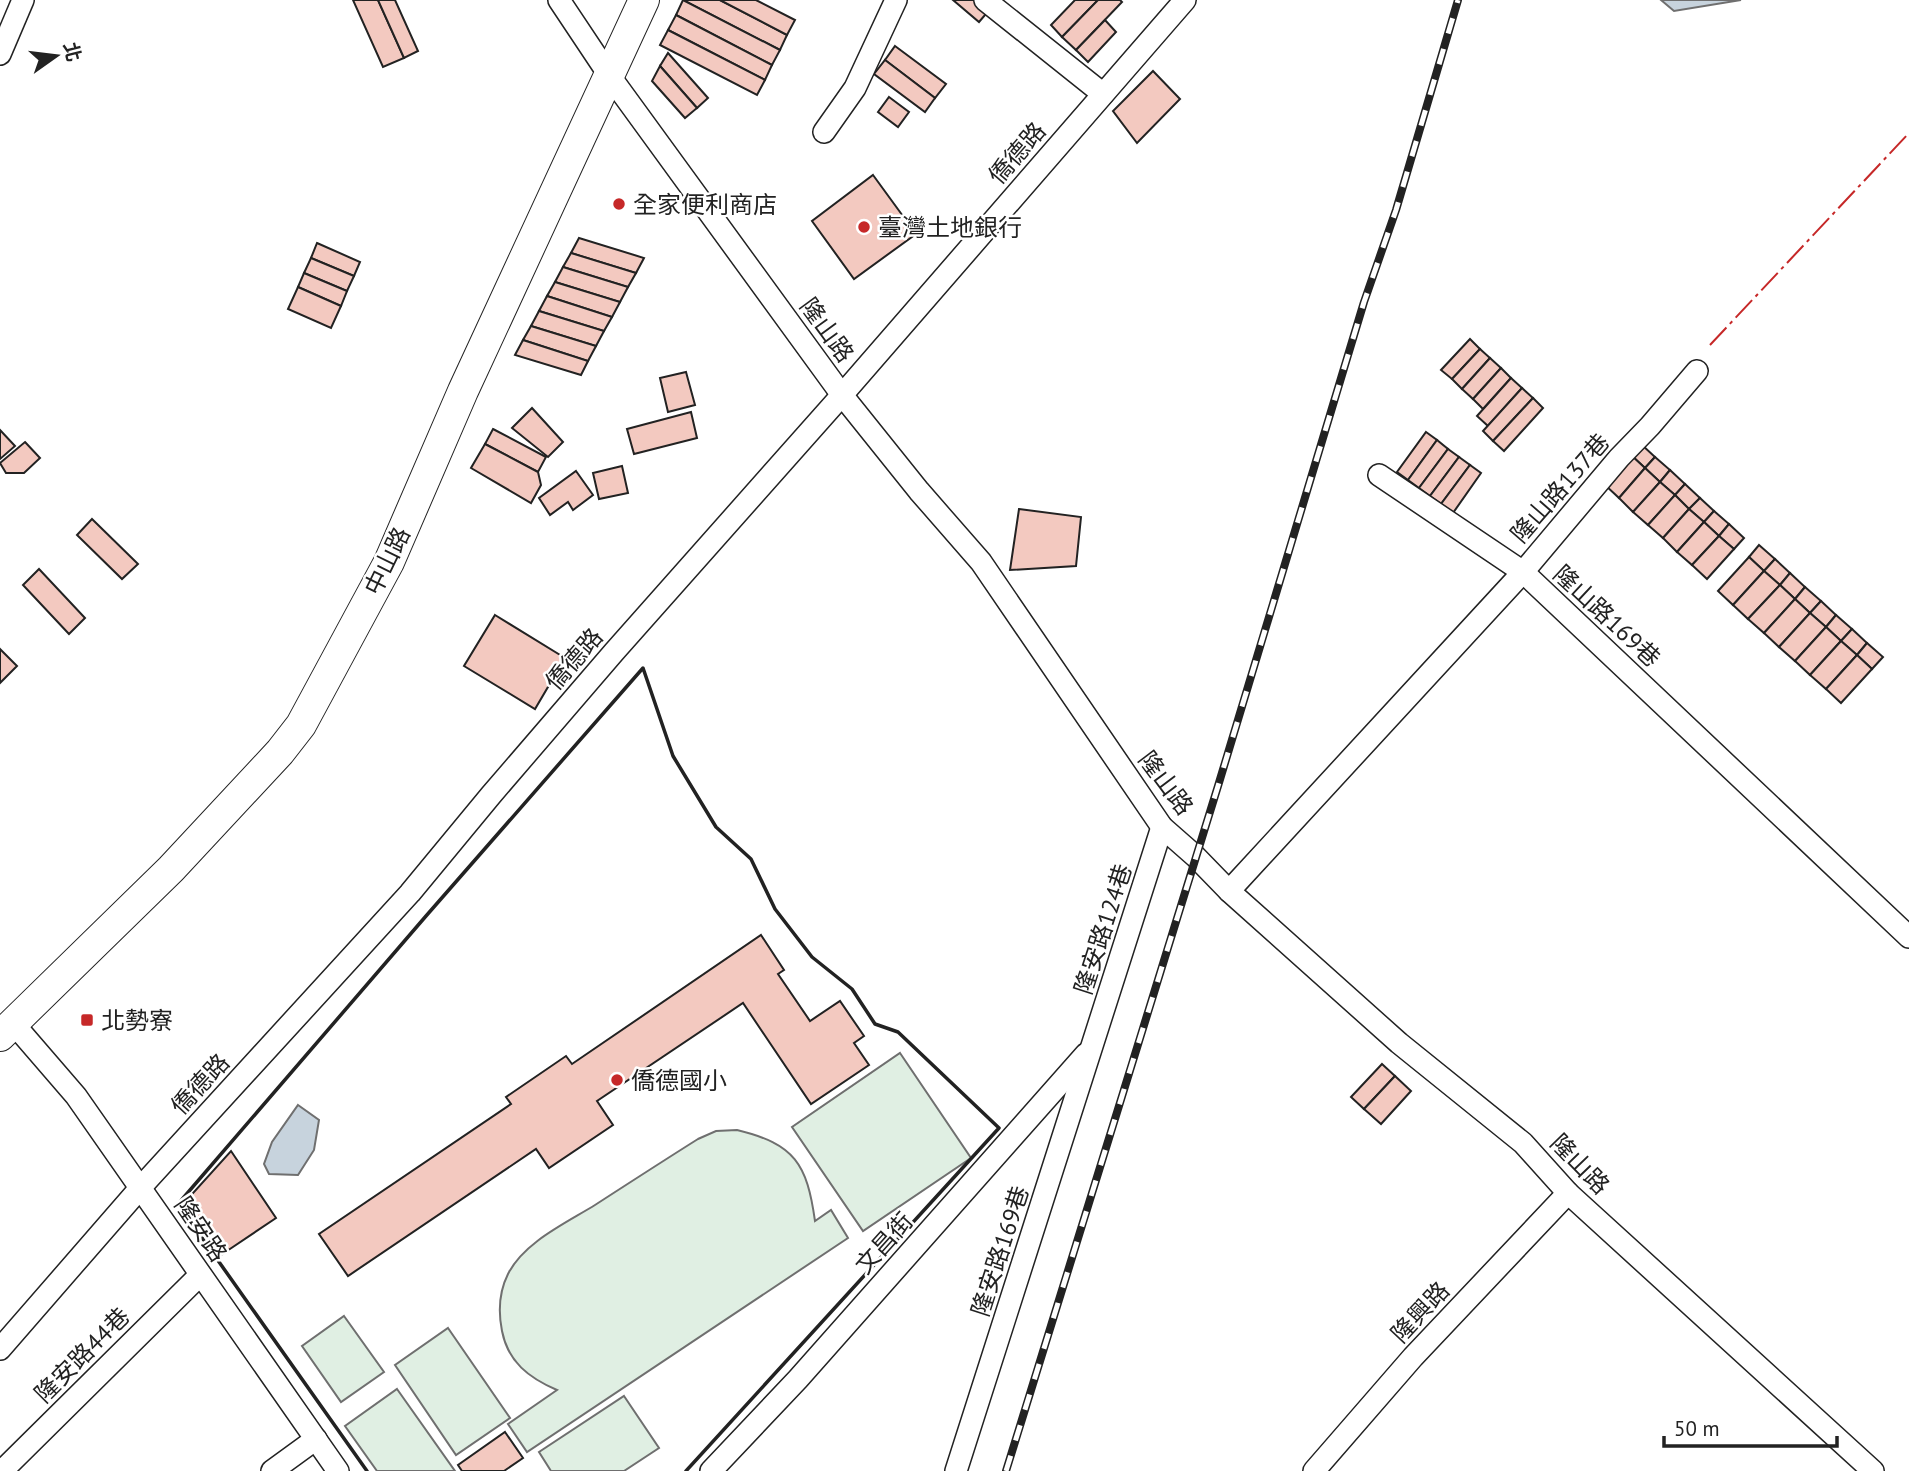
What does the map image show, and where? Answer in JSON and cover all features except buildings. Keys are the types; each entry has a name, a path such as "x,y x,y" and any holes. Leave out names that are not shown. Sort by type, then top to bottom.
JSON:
{"street":[{"path":"0,54 23,0"},
{"name":"隆山路","path":"559,0 609,75 842,395 919,491 981,562 1162,827 1229,891 1399,1043 1523,1143 1568,1193 1873,1471"},
{"name":"中山路","path":"6,1029 171,869 280,752 302,724 389,562 463,391 540,230 644,0"},
{"path":"824,132 855,89 896,0"},
{"path":"985,0 1103,94"},
{"name":"僑德路","path":"0,1349 141,1187 410,893 588,683 1185,0"},
{"name":"隆山路137巷","path":"1379,475 1522,572 1697,371"},
{"name":"隆山路169巷","path":"1229,891 1522,572 1909,937"},
{"name":"隆安路124巷","path":"1093,1046 1162,827"},
{"name":"隆安路","path":"6,1029 76,1096 338,1471"},
{"name":"文昌街","path":"711,1471 798,1379 1093,1046"},
{"name":"隆安路169巷","path":"956,1471 1093,1046"},
{"name":"隆興路","path":"1314,1471 1413,1357 1568,1193"},
{"name":"隆安路44巷","path":"2,1471 200,1276"},
{"path":"272,1471 316,1439"}],"green space":[{"path":"900,1053 971,1158 863,1231 792,1127"},
{"path":"737,1130 773,1142 795,1159 808,1185 815,1221 831,1210 848,1238 527,1452 508,1424 557,1390 521,1368 505,1342 500,1302 505,1281 515,1263 524,1252 547,1234 698,1139 716,1131"},
{"path":"344,1316 384,1372 341,1402 302,1346"},
{"path":"448,1328 510,1418 456,1455 395,1365"},
{"path":"397,1389 455,1471 377,1471 345,1426"},
{"path":"624,1396 659,1448 624,1471 551,1471 539,1452"}],"shaded area":[{"path":"1661,0 1741,0 1674,11"},
{"path":"298,1105 319,1120 314,1150 298,1175 269,1174 264,1164 272,1142"}],"railway":[{"path":"1006,1471 1218,786 1364,302 1396,210 1458,0"}],"wall":[{"path":"367,1471 178,1204 643,668 673,756 716,827 751,859 775,909 812,957 852,989 875,1024 898,1032 999,1128 686,1471"}],"power":[{"path":"1710,345 1909,133"}],"place":[{"name":"全家便利商店","path":"619,204"},
{"name":"臺灣土地銀行","path":"864,227"},
{"name":"北勢寮","path":"87,1020"},
{"name":"僑德國小","path":"617,1080"}]}
